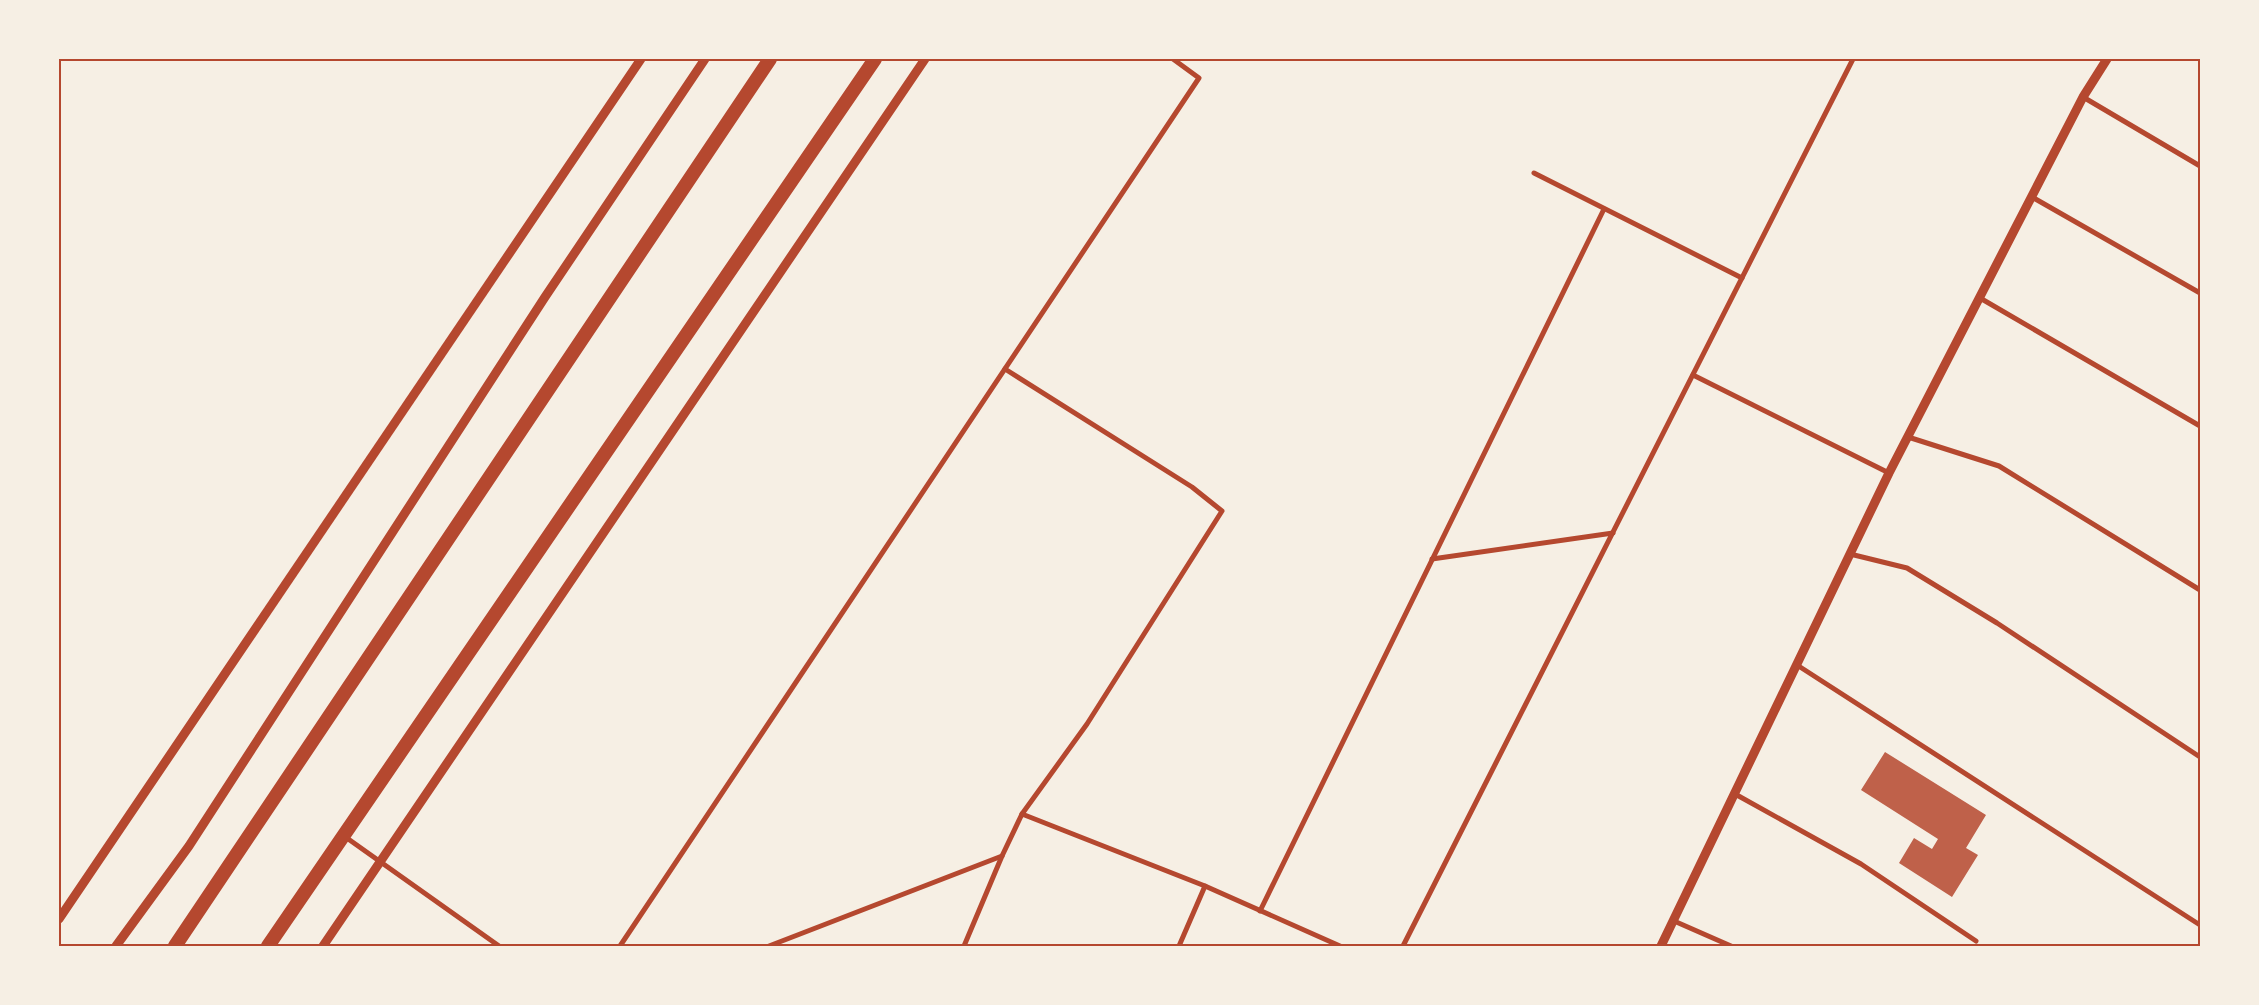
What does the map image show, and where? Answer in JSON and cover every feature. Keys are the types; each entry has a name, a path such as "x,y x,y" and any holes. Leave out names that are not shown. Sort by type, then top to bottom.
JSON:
{"highway":[{"path":"175,946 770,59"},
{"path":"268,946 875,59"}],"street":[{"path":"59,919 641,59"},
{"path":"116,946 189,846 545,297 705,59"},
{"path":"323,946 925,59"},
{"path":"620,946 1199,78 1173,59"},
{"path":"1403,946 1853,59"},
{"path":"1661,946 1890,472 2083,97 2107,59"},
{"path":"2083,97 2200,166"},
{"path":"1534,173 1742,278"},
{"path":"2032,197 2200,293"},
{"path":"1260,911 1604,209"},
{"path":"1980,298 2200,426"},
{"path":"964,946 1022,814 1087,724 1222,511 1192,488 1005,369"},
{"path":"1693,375 1890,472"},
{"path":"1908,437 1999,466 2200,590"},
{"path":"1432,559 1612,533"},
{"path":"1850,554 1907,568 1996,623 2200,757"},
{"path":"1797,665 2200,925"},
{"path":"1735,794 1861,864 1976,941"},
{"path":"1022,814 1205,886 1340,946"},
{"path":"343,836 499,946"},
{"path":"769,946 1002,856"},
{"path":"1180,946 1205,886"},
{"path":"1674,921 1731,946"}],"building":[{"path":"1885,752 1986,815 1966,848 1978,855 1952,897 1899,863 1914,838 1932,849 1938,839 1861,790"}]}
